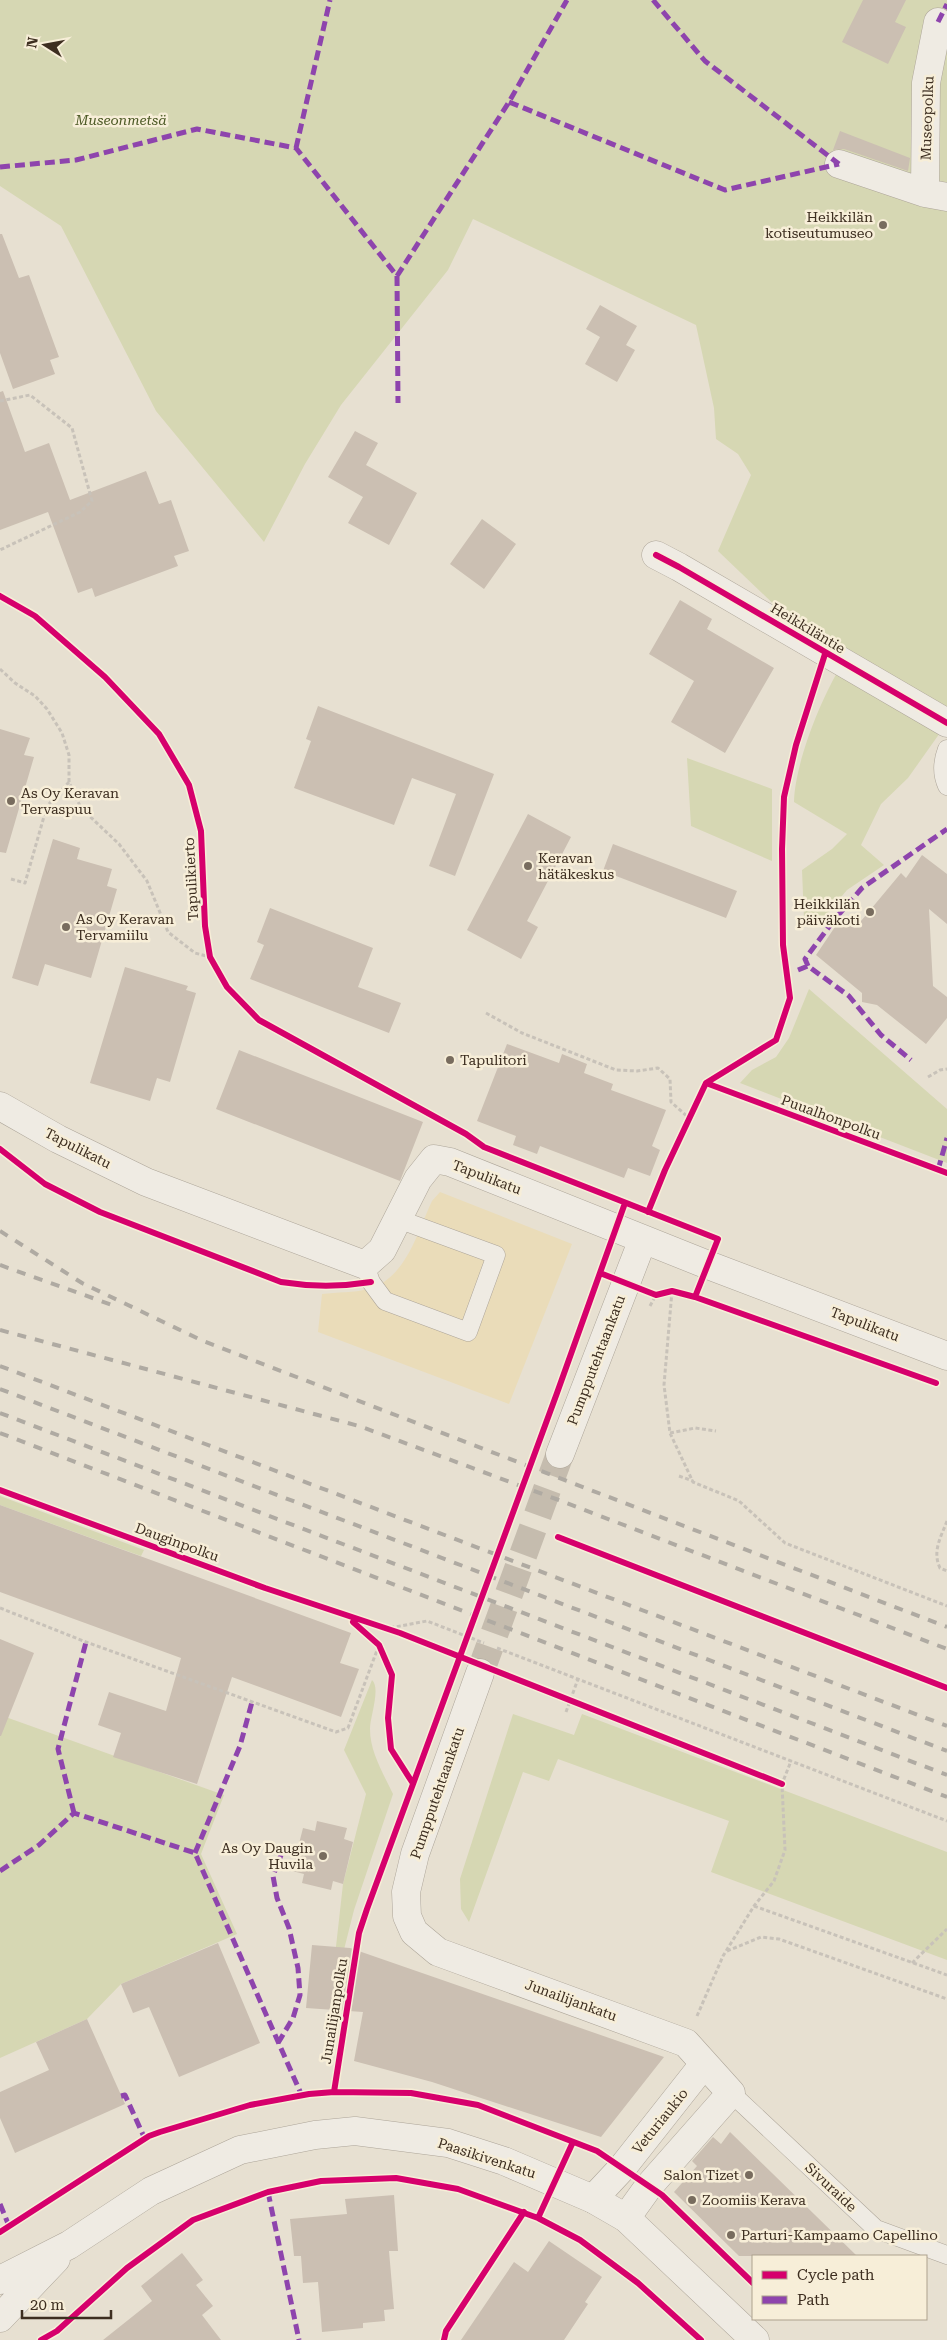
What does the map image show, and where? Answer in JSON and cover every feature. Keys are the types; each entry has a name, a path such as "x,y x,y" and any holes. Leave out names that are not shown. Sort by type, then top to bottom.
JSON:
{"street":[{"name":"Museopolku","path":"936,195 926,83 938,22"},
{"path":"839,164 936,195"},
{"name":"Heikkiläntie","path":"656,555 679,566 947,723"},
{"name":"Tapulikatu","path":"0,1106 58,1139 146,1182 365,1265 382,1250 418,1179 434,1159 450,1162 643,1239 947,1356"},
{"name":"Pumpputehtaankatu","path":"560,1454 643,1239"},
{"name":"Pumpputehtaankatu","path":"407,1916 406,1892 415,1854 480,1672"},
{"name":"Junailijankatu","path":"407,1916 414,1932 438,1952 686,2043 731,2093"},
{"name":"Veturiaukio","path":"593,2199 640,2147 704,2064"},
{"path":"626,2218 649,2186 731,2093"},
{"name":"Paasikivenkatu","path":"0,2280 69,2245 151,2191 240,2150 314,2135 355,2131 448,2143 504,2161 555,2181 593,2199 626,2218 755,2340"},
{"name":"Paasikivenkatu","path":"0,2318 69,2245"}],"lane":[{"path":"947,749 943,760 943,774 947,786"},
{"path":"365,1265 371,1282 385,1301 468,1332 496,1255 398,1219"},
{"name":"Sivuraide","path":"731,2093 876,2229 947,2255"}],"path":[{"path":"0,401 30,395 72,428 92,501 80,512 0,550"},
{"path":"0,669 15,683 35,696 47,709 62,733 69,756 70,782 82,808 119,844 147,881 168,932 195,953 210,957"},
{"path":"11,879 25,883 47,806 70,782"},
{"path":"209,949 210,957 214,964"},
{"path":"486,1014 522,1033 616,1070 637,1071 658,1068 670,1079 671,1102 689,1118"},
{"path":"928,1077 940,1070 947,1069"},
{"path":"923,1072 934,1083"},
{"path":"685,1127 694,1110"},
{"path":"626,1282 656,1295 672,1291 680,1293"},
{"path":"672,1291 664,1386 670,1433 693,1482"},
{"path":"670,1433 695,1428 716,1431"},
{"path":"679,1476 739,1501 785,1543 947,1606"},
{"path":"947,1521 935,1558 940,1568 947,1571"},
{"path":"0,1608 86,1642 336,1732 348,1728 379,1645"},
{"path":"384,1629 426,1621 947,1821"},
{"path":"376,1626 400,1634"},
{"path":"463,1645 470,1626"},
{"path":"372,1638 379,1645 382,1653"},
{"path":"566,1712 578,1679"},
{"path":"561,1696 580,1703"},
{"path":"697,2017 726,1951 754,1906 774,1881 785,1850 782,1784 791,1761"},
{"path":"773,1780 782,1784"},
{"path":"754,1906 947,1975"},
{"path":"912,1962 947,1929"},
{"path":"726,1951 761,1937 779,1939 947,1999"}],"green space":[{"name":"Museonmetsä","path":"0,0 947,0 947,711 808,637 718,551 751,475 738,454 716,439 714,408 696,325 473,219 448,270 341,405 305,464 264,542 156,411 61,226 0,186"},
{"path":"838,671 942,730 908,778 881,804 861,845 884,865 847,890 821,921 810,927 804,919 802,870 832,849 847,834 794,802 795,787 809,735 823,700"},
{"path":"687,758 772,789 772,861 691,826"},
{"path":"809,989 947,1109 947,1163 740,1083 752,1070 776,1057 789,1038"},
{"path":"0,1496 144,1550 141,1556 0,1505"},
{"path":"372,1680 375,1689 370,1724 372,1746 393,1794 354,1910 329,2009 343,1884 366,1794 344,1750"},
{"path":"513,1714 574,1735 582,1714 947,1852 947,1960 711,1872 729,1821 558,1759 549,1781 523,1772 469,1922 461,1909 460,1879"},
{"path":"0,1715 224,1795 201,1854 237,1934 121,1984 87,2019 0,2058"}],"sand":[{"path":"440,1192 572,1244 509,1404 318,1332 322,1294 368,1289 381,1284 392,1276 409,1253 432,1201"}],"building":[{"path":"863,0 906,0 895,22 906,27 888,64 842,42"},
{"path":"840,131 910,158 908,171 844,149 833,150"},
{"path":"0,234 2,234 19,278 29,275 59,357 50,360 55,374 13,389 0,353"},
{"path":"600,305 637,326 626,345 635,350 617,382 585,364 600,337 586,329"},
{"path":"3,391 25,452 49,443 70,500 146,471 159,504 171,500 189,551 174,556 178,566 95,597 92,588 78,593 48,512 0,530 0,392"},
{"path":"355,431 378,443 366,465 417,493 389,545 348,523 363,497 328,477"},
{"path":"482,519 516,544 484,589 450,564"},
{"path":"680,600 712,619 707,629 774,668 725,753 671,722 694,681 649,654"},
{"path":"318,706 494,774 455,876 429,866 456,794 412,778 394,825 294,788 311,741 306,739"},
{"name":"As Oy Keravan Tervaspuu","path":"0,729 30,738 24,755 34,757 6,853 0,852"},
{"name":"Keravan hätäkeskus","path":"528,814 571,837 527,921 538,927 521,959 467,930"},
{"name":"As Oy Keravan Tervamiilu","path":"53,839 80,848 77,859 112,869 107,886 117,889 91,978 45,964 38,986 12,978"},
{"path":"613,844 737,891 726,918 603,871"},
{"path":"922,855 947,874 947,924 929,909 933,986 947,997 947,1018 926,1044 877,1005 862,1002 862,993 816,955 841,918 856,927 901,873 906,878"},
{"path":"270,908 373,948 358,987 401,1003 389,1033 250,979 264,945 257,942"},
{"path":"125,967 188,986 186,990 196,993 170,1082 157,1078 150,1101 90,1083"},
{"path":"507,1044 559,1063 562,1054 587,1064 584,1073 613,1084 611,1090 666,1110 652,1146 660,1150 650,1176 628,1168 624,1178 540,1146 537,1154 513,1145 516,1136 477,1121"},
{"path":"239,1050 423,1122 400,1181 216,1109"},
{"path":"0,1505 351,1633 340,1663 359,1669 341,1717 232,1677 197,1784 113,1757 121,1733 98,1725 109,1692 166,1711 181,1658 0,1592"},
{"path":"0,1639 34,1653 1,1736 0,1736"},
{"name":"As Oy Daugin Huvila","path":"317,1821 347,1828 344,1839 353,1842 343,1884 333,1881 331,1890 302,1883 304,1874 292,1871 303,1828 315,1831"},
{"path":"218,1943 260,2043 179,2077 149,2007 133,2013 121,1984"},
{"path":"312,1945 350,1948 664,2057 601,2137 432,2082 354,2061 363,2012 306,2008"},
{"path":"87,2019 125,2104 15,2153 0,2118 0,2092 49,2070 36,2042"},
{"path":"730,2132 856,2255 739,2256 674,2192 697,2166 692,2161 713,2137 721,2144"},
{"path":"394,2195 398,2251 389,2251 394,2309 384,2310 385,2321 363,2323 363,2328 322,2332 318,2282 303,2283 301,2256 294,2256 290,2219 347,2214 345,2199"},
{"path":"549,2241 602,2277 585,2302 588,2304 564,2340 461,2340 514,2262 528,2272"},
{"path":"182,2253 203,2280 196,2285 213,2306 202,2315 221,2340 103,2340 152,2301 141,2286"}],"tunnel":[{"path":"480,1673 560,1454"}],"railway":[{"path":"0,1231 82,1283 203,1341 947,1627"},
{"path":"0,1265 115,1306"},
{"path":"0,1330 359,1426 556,1499 947,1649"},
{"path":"0,1366 947,1726"},
{"path":"0,1389 947,1751"},
{"path":"0,1413 947,1775"},
{"path":"0,1433 947,1797"}],"marked path":[{"path":"296,148 330,0"},
{"path":"397,276 509,102 567,0"},
{"path":"653,0 705,61 839,164"},
{"path":"938,22 947,4"},
{"path":"509,102 725,190 839,164"},
{"path":"0,167 76,160 197,129 296,148 397,276 398,403"},
{"path":"808,966 805,959 834,920 862,888 947,829"},
{"path":"798,970 808,966 849,996 881,1035 911,1060"},
{"path":"938,1170 947,1138"},
{"path":"74,1813 58,1749 86,1642"},
{"path":"195,1853 240,1746 252,1702"},
{"path":"0,1871 39,1845 74,1813 195,1853 302,2096"},
{"path":"278,2043 293,2018 300,1995 298,1968 289,1928 277,1898 273,1876 281,1855"},
{"path":"121,2096 125,2095 145,2139"},
{"path":"268,2192 299,2340"},
{"path":"0,2204 9,2226"}],"cycle path":[{"path":"656,555 947,723"},
{"name":"Tapulikierto","path":"0,596 35,616 105,677 159,734 189,785 201,831 205,926 210,957 227,987 259,1020 466,1134 484,1147 718,1239 695,1297"},
{"path":"648,1212 665,1170 706,1083 776,1040 790,998 783,945 782,849 784,797 796,745 825,654"},
{"name":"Puualhonpolku","path":"706,1083 947,1173"},
{"path":"0,1149 45,1184 100,1212 281,1282 326,1286 371,1282"},
{"name":"Junailijanpolku","path":"334,2092 359,1933 625,1203"},
{"path":"600,1273 656,1295 672,1291 695,1297 936,1383"},
{"name":"Dauginpolku","path":"0,1490 265,1588 400,1633 782,1784"},
{"path":"558,1537 947,1688"},
{"path":"353,1622 379,1645 392,1675 388,1718 391,1749 412,1782"},
{"path":"0,2232 149,2136 160,2132 250,2105 309,2094 334,2092 411,2093 478,2105 597,2151 662,2195 752,2282"},
{"path":"538,2218 573,2142"},
{"path":"41,2340 57,2331 127,2268 193,2220 268,2192 321,2181 396,2178 458,2189 538,2218 580,2240 638,2283 701,2340"},
{"path":"444,2340 446,2331 524,2212"}],"place":[{"name":"Heikkilän kotiseutumuseo","path":"883,225"},
{"name":"As Oy Keravan Tervaspuu","path":"11,801"},
{"name":"Keravan hätäkeskus","path":"528,866"},
{"name":"Heikkilän päiväkoti","path":"870,912"},
{"name":"As Oy Keravan Tervamiilu","path":"66,927"},
{"name":"Tapulitori","path":"450,1060"},
{"name":"As Oy Daugin Huvila","path":"323,1856"},
{"name":"Salon Tizet","path":"749,2175"},
{"name":"Zoomiis Kerava","path":"692,2200"},
{"name":"Parturi-Kampaamo Capellino","path":"731,2235"}]}
